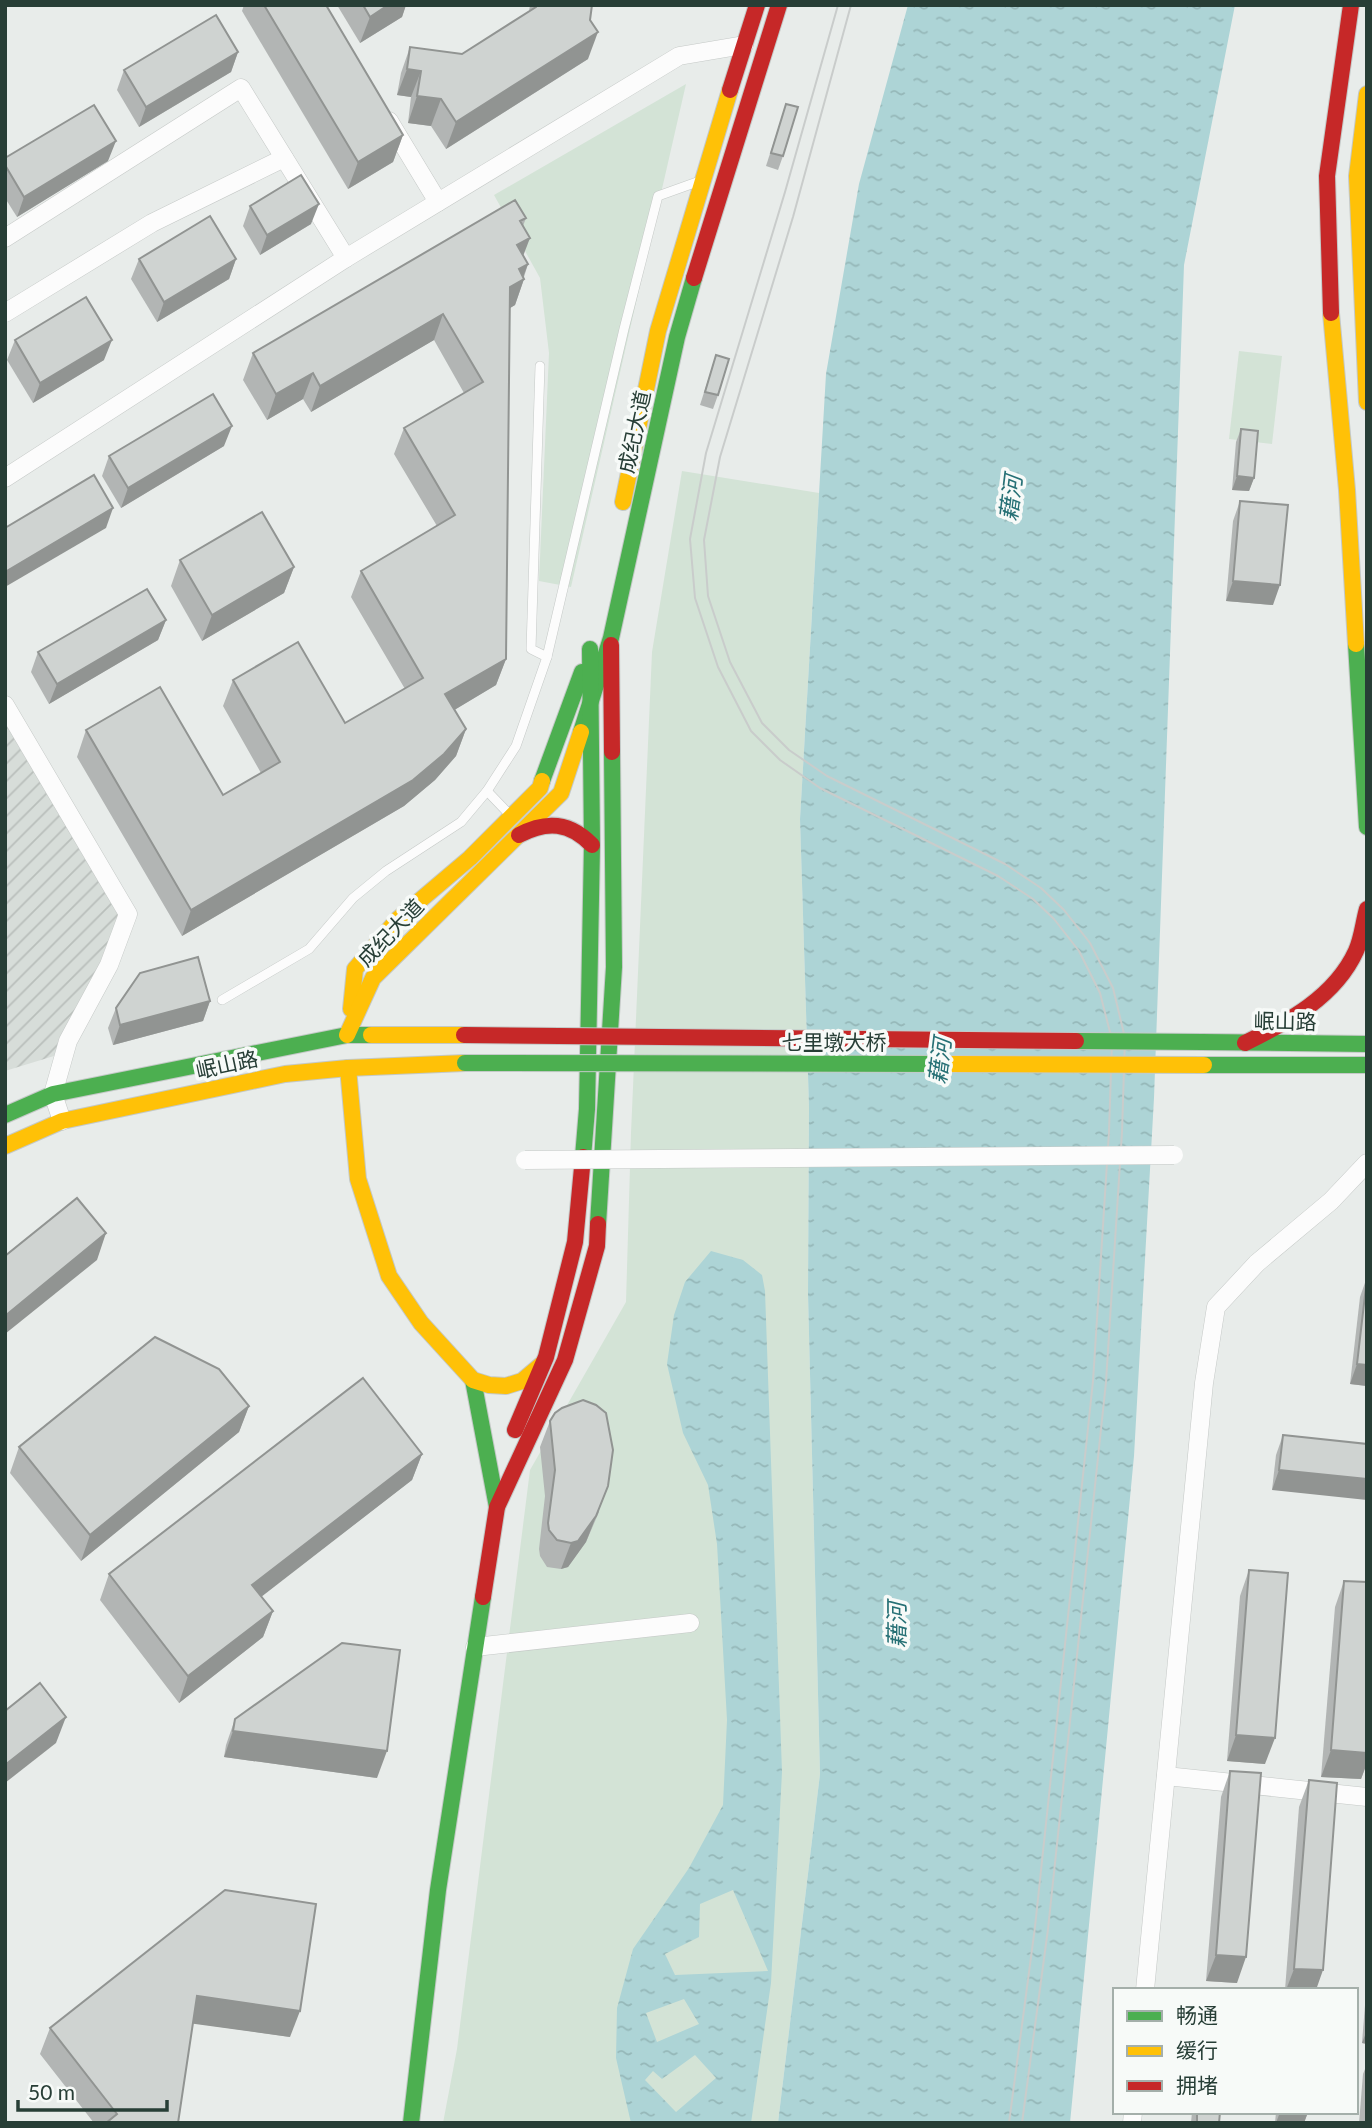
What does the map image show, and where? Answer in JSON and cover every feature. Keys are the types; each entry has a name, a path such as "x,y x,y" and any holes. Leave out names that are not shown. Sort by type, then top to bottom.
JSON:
{"main road":[{"name":"成纪大道","path":"620,514 658,331 757,5"},
{"name":"成纪大道","path":"348,1035 373,978 561,793 591,701 603,635 677,337 779,5"},
{"path":"1351,5 1328,176 1331,318 1347,490 1367,827"},
{"path":"1367,94 1357,176 1367,402"},
{"name":"成纪大道","path":"348,1035 355,969 398,919 470,858 540,788 590,649 603,635"},
{"path":"411,2123 438,1890 497,1507 565,1360 597,1246 614,967 603,635"},
{"path":"492,1482 546,1357 575,1242 587,1109 593,845 590,649"},
{"path":"518,836 544,823 557,823 583,834 593,845"},
{"path":"1245,1043 1292,1020 1331,988 1356,951 1367,909"},
{"name":"岷山路","path":"5,1115 53,1094 348,1035 464,1035"},
{"name":"七里墩大桥","path":"464,1035 1202,1042"},
{"name":"岷山路","path":"1202,1042 1367,1044"},
{"name":"岷山路","path":"5,1146 62,1121 285,1074 348,1068 465,1063"},
{"name":"七里墩大桥","path":"465,1063 1204,1065"},
{"name":"岷山路","path":"1204,1065 1367,1065"},
{"path":"348,1068 358,1179 389,1276 421,1323 473,1380 489,1385 506,1386 522,1381 536,1371 546,1357"},
{"path":"473,1380 497,1507"}],"street":[{"path":"5,478 346,258 679,56 744,46"},
{"path":"5,238 241,88 346,258"},
{"path":"382,109 438,202"},
{"path":"5,313 152,223 284,158"},
{"path":"5,705 128,914 108,965 68,1041 53,1094 62,1121"},
{"path":"525,1160 1174,1155"},
{"path":"1145,1988 1204,1383 1216,1307 1257,1263 1331,1201 1367,1163"},
{"path":"475,1647 690,1623"},
{"path":"1166,1776 1367,1797"}],"lane":[{"path":"222,1000 309,949 353,898 386,871 461,822 488,791 516,746 547,657 658,196 702,180"},
{"path":"540,366 531,649 547,657"},
{"path":"488,791 512,817"}],"shaded area":[{"path":"5,706 129,908 54,1056 5,1071"}],"green space":[{"path":"686,84 571,587 539,581 549,353 540,278 494,195"},
{"path":"1239,351 1282,356 1272,444 1229,439"},
{"path":"682,471 819,493 800,819 809,1107 808,1294 820,1774 778,2123 443,2123 457,2049 530,1470 626,1302 652,652"}],"water":[{"name":"藉河","path":"908,5 1235,5 1184,265 1154,1098 1134,1456 1070,2123 778,2123 820,1774 808,1294 809,1107 800,819 826,374 859,184"},
{"path":"711,1251 743,1260 762,1275 765,1291 782,1772 771,1983 751,2123 631,2123 616,2058 617,2008 633,1949 689,1868 723,1805 727,1720 717,1544 708,1485 683,1433 667,1364 674,1315 685,1282","holes":["733,1890 768,1971 675,1975 665,1954 699,1937 700,1904","684,1999 699,2024 657,2042 646,2013","695,2055 716,2078 676,2112 645,2080 653,2071 662,2079"]}],"building":[{"path":"264,5 326,5 403,135 358,162"},
{"path":"363,5 388,5 370,17"},
{"path":"536,5 592,5 590,20 598,32 456,122 441,99 417,96 421,71 407,69 410,47 462,54"},
{"path":"216,15 238,52 146,107 124,70"},
{"path":"786,104 798,107 783,156 771,153"},
{"path":"94,105 116,141 24,197 5,165 5,158"},
{"path":"301,175 319,204 267,235 250,206"},
{"path":"515,200 526,218 520,221 530,238 517,245 528,264 519,269 524,279 510,287 506,659 445,694 466,729 444,754 413,780 191,910 86,730 160,687 223,795 280,762 233,680 298,642 345,723 423,678 361,571 455,515 404,428 483,382 443,314 320,386 313,373 276,394 253,353"},
{"path":"210,216 236,259 164,302 139,259"},
{"path":"86,297 112,340 40,383 15,340"},
{"path":"716,355 729,359 718,395 705,392"},
{"path":"213,394 232,426 128,488 109,456"},
{"path":"1241,429 1258,431 1254,478 1237,476"},
{"path":"94,475 113,508 5,572 5,528"},
{"path":"1240,501 1288,505 1280,585 1233,581"},
{"path":"262,512 294,567 212,615 180,560"},
{"path":"147,589 166,620 57,684 38,652"},
{"path":"198,957 210,1001 120,1025 116,1008 140,973"},
{"path":"77,1198 106,1233 5,1316 5,1256"},
{"path":"1367,1278 1367,1365 1357,1364"},
{"path":"155,1337 219,1369 249,1406 90,1535 19,1447"},
{"path":"363,1378 422,1454 252,1585 273,1611 188,1676 109,1574"},
{"path":"583,1400 606,1413 613,1450 608,1486 596,1516 578,1541 571,1543 557,1540 549,1530 555,1470 550,1421 562,1408"},
{"path":"1283,1435 1367,1444 1367,1479 1279,1470"},
{"path":"1249,1570 1288,1573 1275,1738 1236,1735"},
{"path":"1344,1581 1367,1582 1367,1753 1331,1750"},
{"path":"342,1643 400,1650 387,1751 233,1731 235,1719"},
{"path":"40,1683 66,1717 5,1765 5,1711"},
{"path":"1230,1771 1261,1773 1246,1957 1216,1955"},
{"path":"1309,1780 1337,1783 1323,1970 1294,1969"},
{"path":"225,1890 316,1904 300,2011 197,1996 178,2123 106,2123 117,2114 50,2028"},
{"path":"1197,2114 1220,2114 1219,2123 1197,2123"}],"tram line":[{"path":"838,5 706,453 690,539 695,598 718,667 751,731 780,760 820,788 998,876 1033,899 1054,919 1079,951 1100,993 1112,1040 1109,1132 1093,1381 1035,1927 1009,2123"},
{"path":"851,5 793,217 720,457 704,540 708,596 730,662 762,723 789,750 827,776 1005,864 1041,888 1064,910 1090,943 1113,988 1125,1038 1122,1132 1106,1382 1048,1929 1022,2123"}],"traffic: fast":[{"path":"581,732 611,638 677,337 694,278"},
{"path":"1356,644 1367,827"},
{"path":"583,1157 587,1109 592,845 590,649"},
{"path":"542,781 582,672"},
{"path":"598,1224 614,967 612,752"},
{"path":"5,1115 53,1094 347,1035 371,1035"},
{"path":"1076,1041 1202,1042"},
{"path":"1202,1042 1367,1044"},
{"path":"465,1063 950,1064"},
{"path":"1204,1065 1367,1065"},
{"path":"473,1380 497,1507"},
{"path":"411,2123 438,1890 483,1597"}],"traffic: slow":[{"path":"623,502 658,331 730,90"},
{"path":"1367,94 1357,176 1367,402"},
{"path":"1331,313 1347,490 1356,644"},
{"path":"347,1035 373,978 561,793 581,732"},
{"path":"351,1009 355,969 398,919 470,858 540,788 542,781"},
{"path":"371,1035 464,1035"},
{"path":"5,1146 62,1121 285,1074 348,1068 465,1063"},
{"path":"950,1064 1204,1065"},
{"path":"348,1068 358,1179 389,1276 421,1323 473,1380 506,1386 522,1381 542,1364"}],"traffic: jam":[{"path":"730,90 757,5"},
{"path":"694,278 779,5"},
{"path":"1331,313 1327,176 1351,5"},
{"path":"611,645 612,752"},
{"path":"519,835 539,827 558,826 584,837 592,845"},
{"path":"1245,1043 1293,1017 1336,982 1356,951 1367,909"},
{"path":"464,1035 1076,1041"},
{"path":"515,1430 546,1357 575,1242 583,1157"},
{"path":"483,1597 497,1507 565,1360 597,1246 598,1224"}]}
